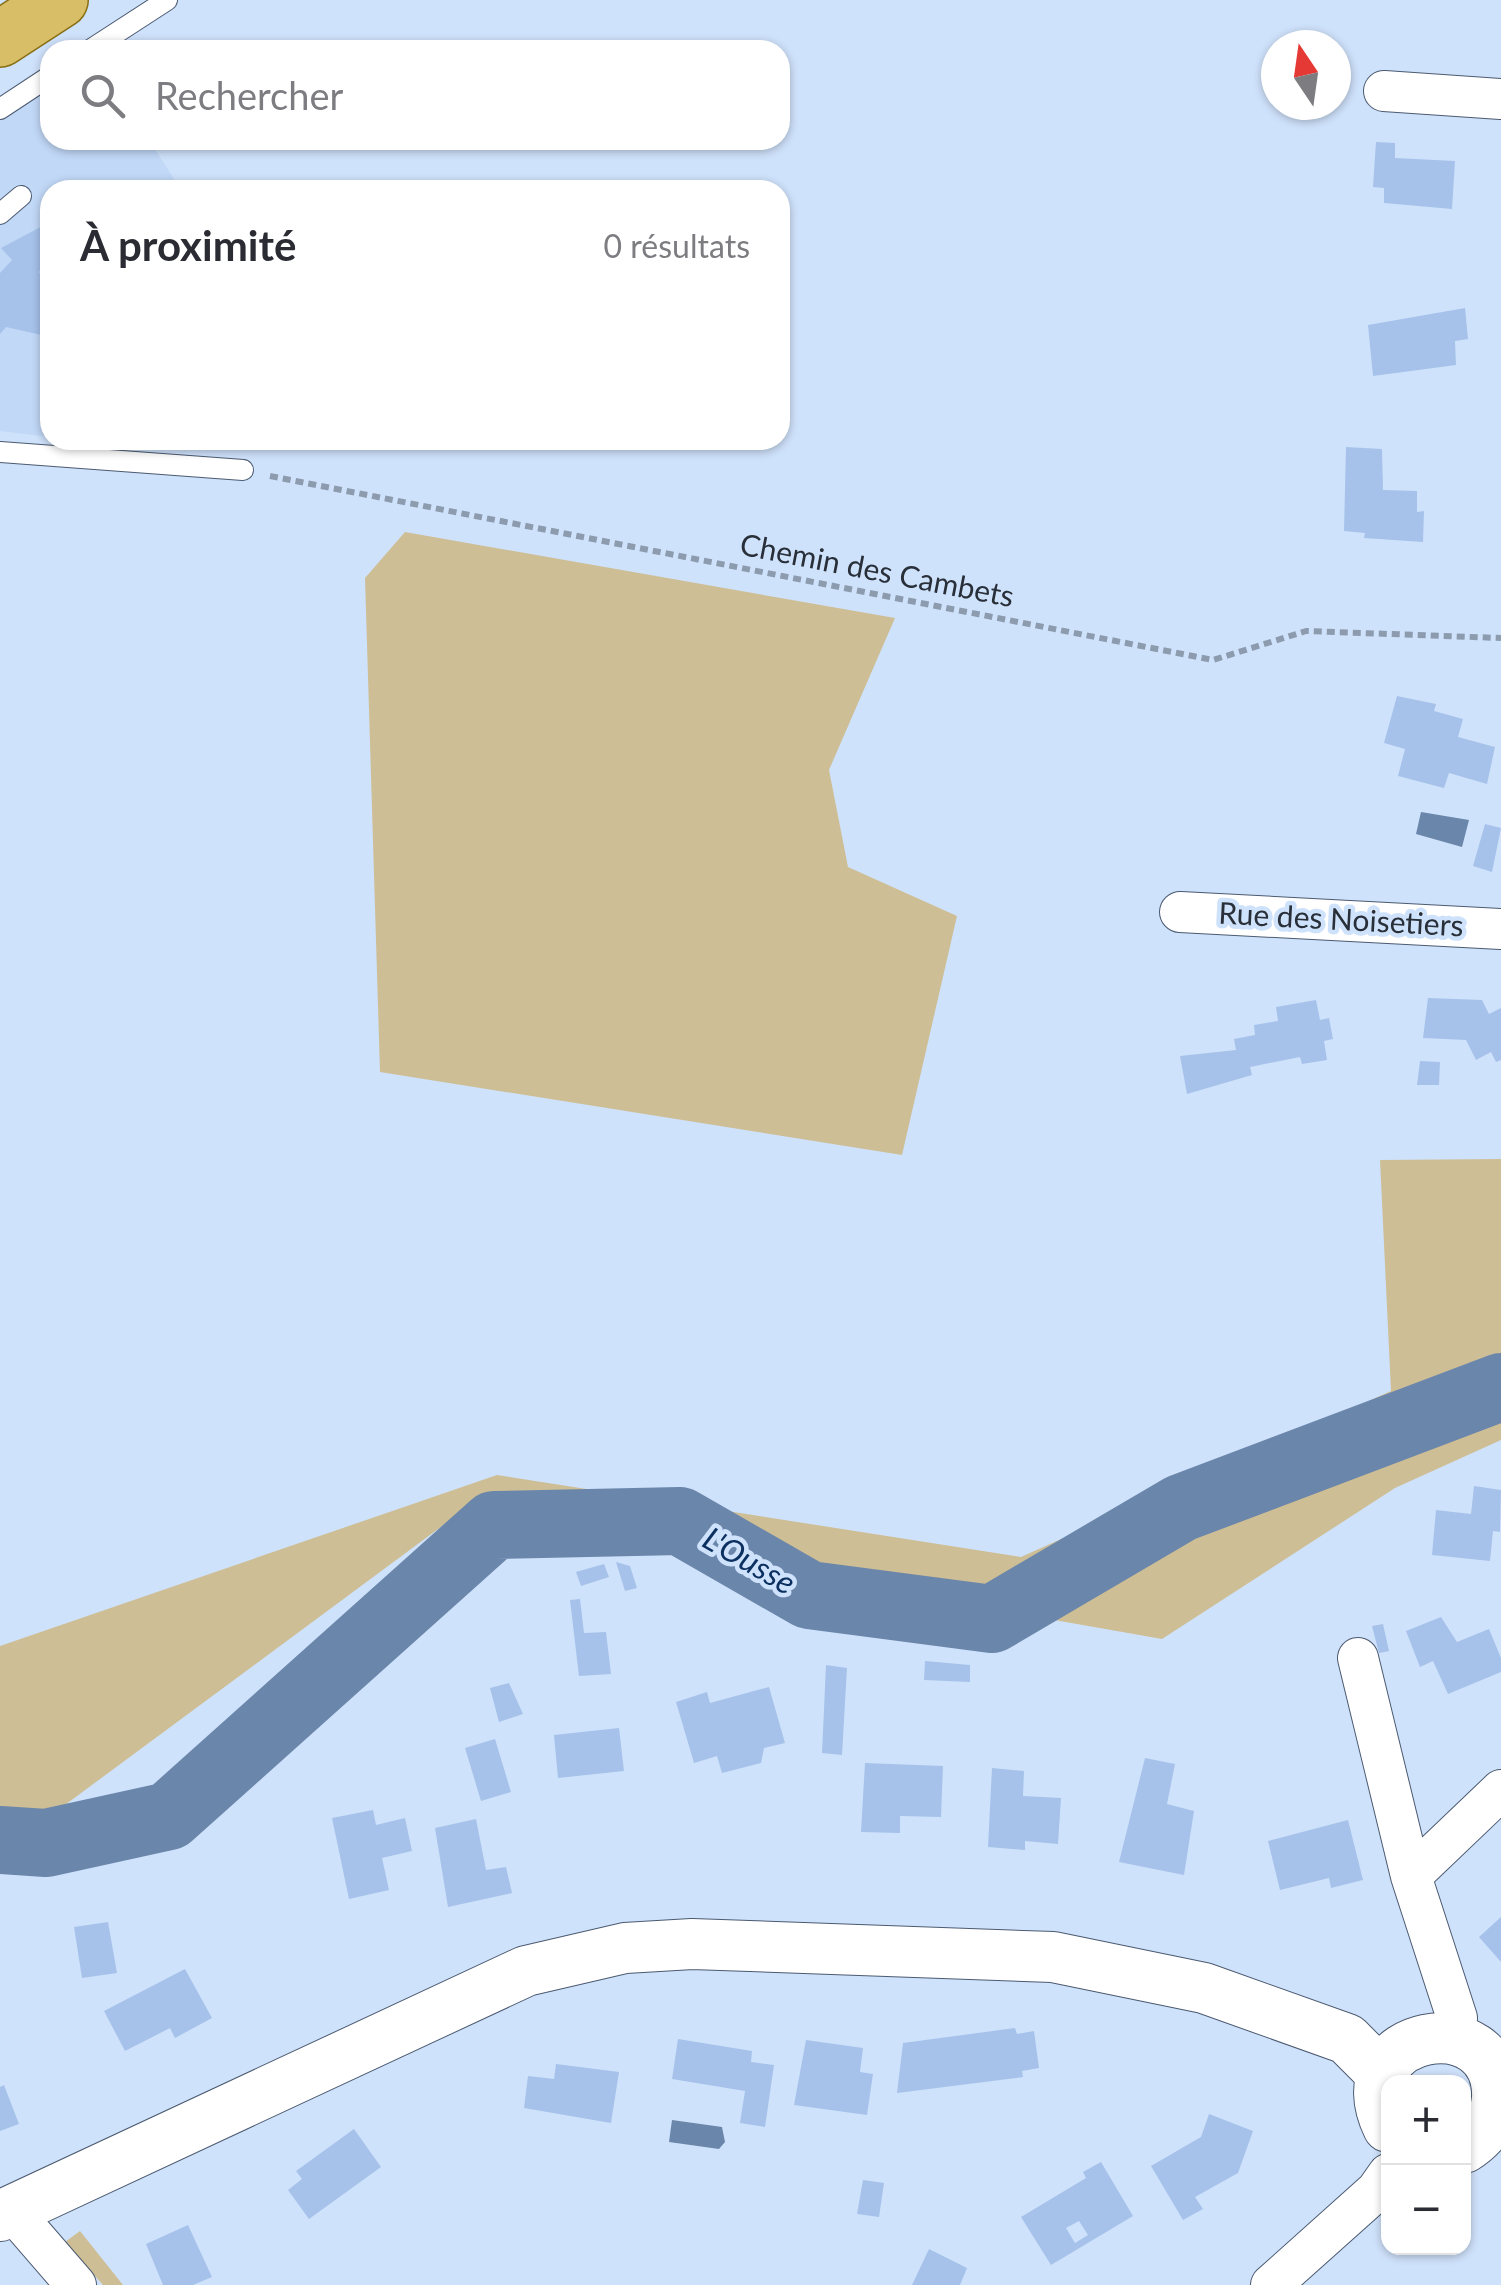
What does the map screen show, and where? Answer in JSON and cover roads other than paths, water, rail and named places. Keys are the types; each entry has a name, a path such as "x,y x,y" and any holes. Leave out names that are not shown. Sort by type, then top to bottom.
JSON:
{"main road":[{"path":"0,38 60,0"}],"street":[{"path":"1384,91 1501,99"},
{"name":"Rue des Noisetiers","path":"1180,912 1501,929"},
{"path":"1358,1658 1412,1876 1457,2018 1456,2039"},
{"path":"1412,1876 1501,1790"},
{"path":"76,2285 6,2213 526,1971 625,1948 692,1944 1053,1957 1204,1988 1347,2039 1382,2074 1407,2045 1425,2037 1456,2039 1480,2053 1491,2069 1488,2129"},
{"path":"1271,2285 1381,2183"}],"lane":[{"path":"105,40 167,0"},
{"path":"0,109 40,83"},
{"path":"0,214 21,196"},
{"path":"0,452 243,470"}],"waterway":[{"name":"L'Ousse","path":"0,1840 46,1843 169,1816 494,1525 680,1521 809,1595 992,1619 1181,1508 1501,1387"}]}
